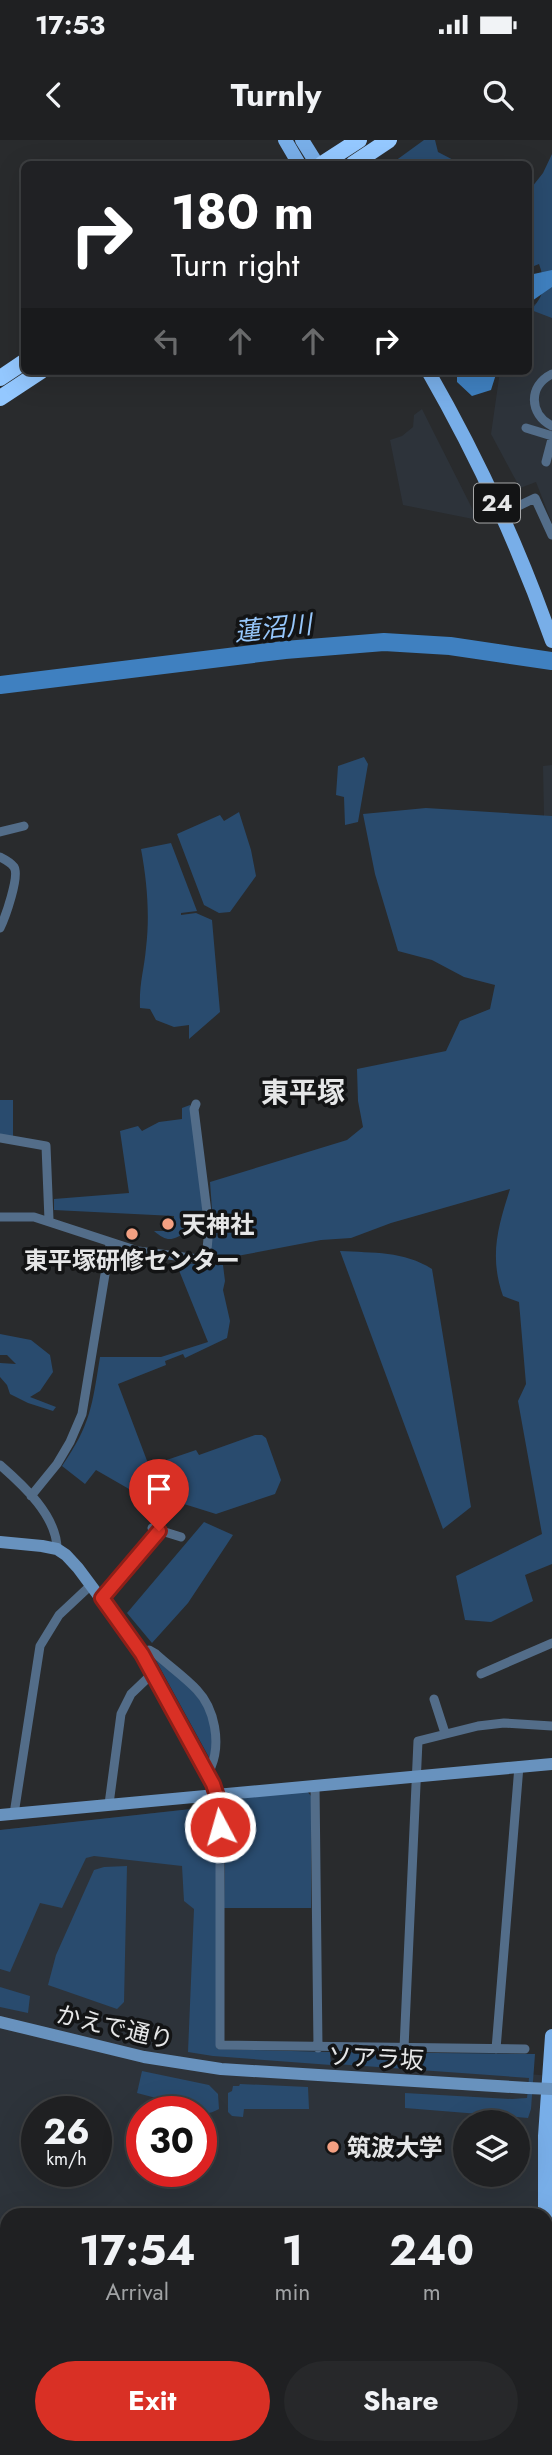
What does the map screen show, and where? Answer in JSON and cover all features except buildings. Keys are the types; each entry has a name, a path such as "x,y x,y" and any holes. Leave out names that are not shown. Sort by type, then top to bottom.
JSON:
{"highway":[{"path":"324,161 359,140"},
{"path":"358,161 389,140"},
{"path":"0,378 21,364"},
{"path":"0,398 35,375"}],"main road":[{"path":"285,140 297,161"},
{"path":"302,140 317,161"},
{"name":"24","path":"430,375 462,431 502,514 552,641"},
{"path":"545,2208 545,2136 552,2036"}],"street":[{"path":"546,462 551,433 538,415 534,402 540,383 552,374"},
{"path":"526,428 551,433"},
{"path":"502,514 536,498 552,535"},
{"path":"0,832 24,826"},
{"path":"0,856 15,872 0,928"},
{"path":"0,1217 49,1220 110,1244 138,1251 206,1260 209,1228 194,1109 196,1104"},
{"path":"0,1138 46,1146 49,1220"},
{"path":"31,1496 57,1464 82,1414 110,1244"},
{"path":"0,1465 31,1496 55,1535 57,1549"},
{"path":"102,1598 155,1529 181,1537"},
{"path":"0,1542 57,1549 91,1585 142,1654 217,1794 220,1805 220,2045 526,2049"},
{"path":"14,1814 40,1646 59,1615 91,1585"},
{"path":"481,1674 552,1643"},
{"path":"142,1654 149,1650 156,1654 198,1690 203,1698 209,1709 217,1744 216,1756 211,1767 206,1770"},
{"path":"109,1804 121,1714 131,1694 153,1673"},
{"path":"434,1699 445,1733"},
{"path":"404,2048 418,1741 445,1733 504,1723 552,1726"},
{"path":"0,1815 552,1764"},
{"path":"496,2049 519,1766"},
{"path":"315,1785 318,2048"},
{"name":"かえで通り","path":"0,2022 144,2057 221,2069"},
{"name":"ソアラ坂","path":"221,2069 552,2089"}],"shaded area":[{"path":"424,140 435,140 438,152 455,161 395,161"},
{"path":"552,154 552,318 532,310 542,294 543,278 539,264 532,267 532,187 543,173"},
{"path":"552,270 552,287 532,301 532,274"},
{"path":"552,295 552,523 536,482 520,488 491,434 499,375 532,375 532,305"},
{"path":"457,375 496,375 491,390 472,396 457,382"},
{"path":"422,409 478,520 403,505 390,440 402,436 413,427 414,415"},
{"path":"364,757 368,764 358,822 345,825 344,797 336,795 338,766"},
{"path":"552,765 552,816 544,816 543,766"},
{"path":"426,808 552,816 552,1564 525,1575 533,1601 491,1622 465,1620 456,1576 542,1534 518,1401 526,1384 519,1302 503,1296 497,1268 499,1229 510,1189 391,1223 351,1238 321,1240 237,1256 209,1255 213,1223 210,1182 347,1140 363,1127 358,1101 357,1069 446,1051 460,1021 490,1009 495,985 464,977 432,960 398,951 375,874 363,814"},
{"path":"239,812 256,876 230,912 219,913 204,905 177,834 220,815 224,821"},
{"path":"171,843 197,911 181,915 196,913 212,920 220,1012 189,1039 189,1025 174,1027 156,1020 150,1009 140,1008 148,923 141,849"},
{"path":"0,1100 13,1100 13,1137 0,1134"},
{"path":"190,1105 206,1221 204,1236 186,1232 170,1239 154,1231 173,1231 174,1216 54,1210 54,1199 129,1193 120,1131 138,1126 142,1131 159,1122 182,1119 182,1108"},
{"path":"340,1251 399,1256 432,1269 471,1507 443,1529"},
{"path":"176,1263 223,1265 223,1290 230,1321 227,1338 185,1358 183,1354 165,1361 166,1365 118,1384 149,1466 196,1450 199,1455 255,1435 266,1438 281,1480 275,1494 216,1514 139,1490 136,1493 96,1470 85,1484 62,1466 85,1426 100,1357 161,1357 208,1342"},
{"path":"0,1334 31,1340 50,1355 53,1372 40,1391 30,1397 56,1407 53,1411 10,1394 0,1377 0,1363 16,1364 7,1355 0,1355"},
{"path":"204,1522 233,1535 188,1603 152,1643 127,1613"},
{"path":"153,1655 190,1688 207,1712 213,1742 211,1761"},
{"path":"307,1791 311,1796 311,1908 224,1908 226,1809 246,1797"},
{"name":"筑波大学","path":"191,1809 200,1812 209,1825 212,1842 216,1845 217,2049 552,2076 552,2208 0,2208 0,1830"},
{"path":"191,1809 204,1818 212,1842 216,1845 217,2049 330,2052 331,2065 188,2052 194,1909 184,1901 182,1866 94,1856 86,1858 62,1908 40,1903 10,1972 0,1969 0,1830"},
{"path":"127,1866 124,2002 117,2009 48,1985 56,1955 94,1870"},
{"path":"0,1987 30,1996 28,2013 0,2007"},
{"path":"336,2052 535,2054 531,2109 530,2112 453,2112 405,2108 405,2093 527,2098 529,2078 336,2064"},
{"path":"142,2071 209,2085 218,2094 219,2109 217,2110 217,2096 148,2096 137,2093"},
{"path":"233,2086 308,2087 309,2109 244,2109 243,2117 232,2116 228,2112 228,2093"}],"waterway":[{"name":"蓮沼川","path":"0,685 285,650 384,642 450,646 552,661"}],"place":[{"name":"天神社","path":"168,1224"},
{"name":"東平塚研修センター","path":"132,1234"},
{"name":"筑波大学","path":"333,2147"}],"district":[{"name":"東平塚","path":"303,1092"}],"route":[{"path":"159,1531 102,1598 142,1654 213,1784 220,1805 220,1827"}]}
